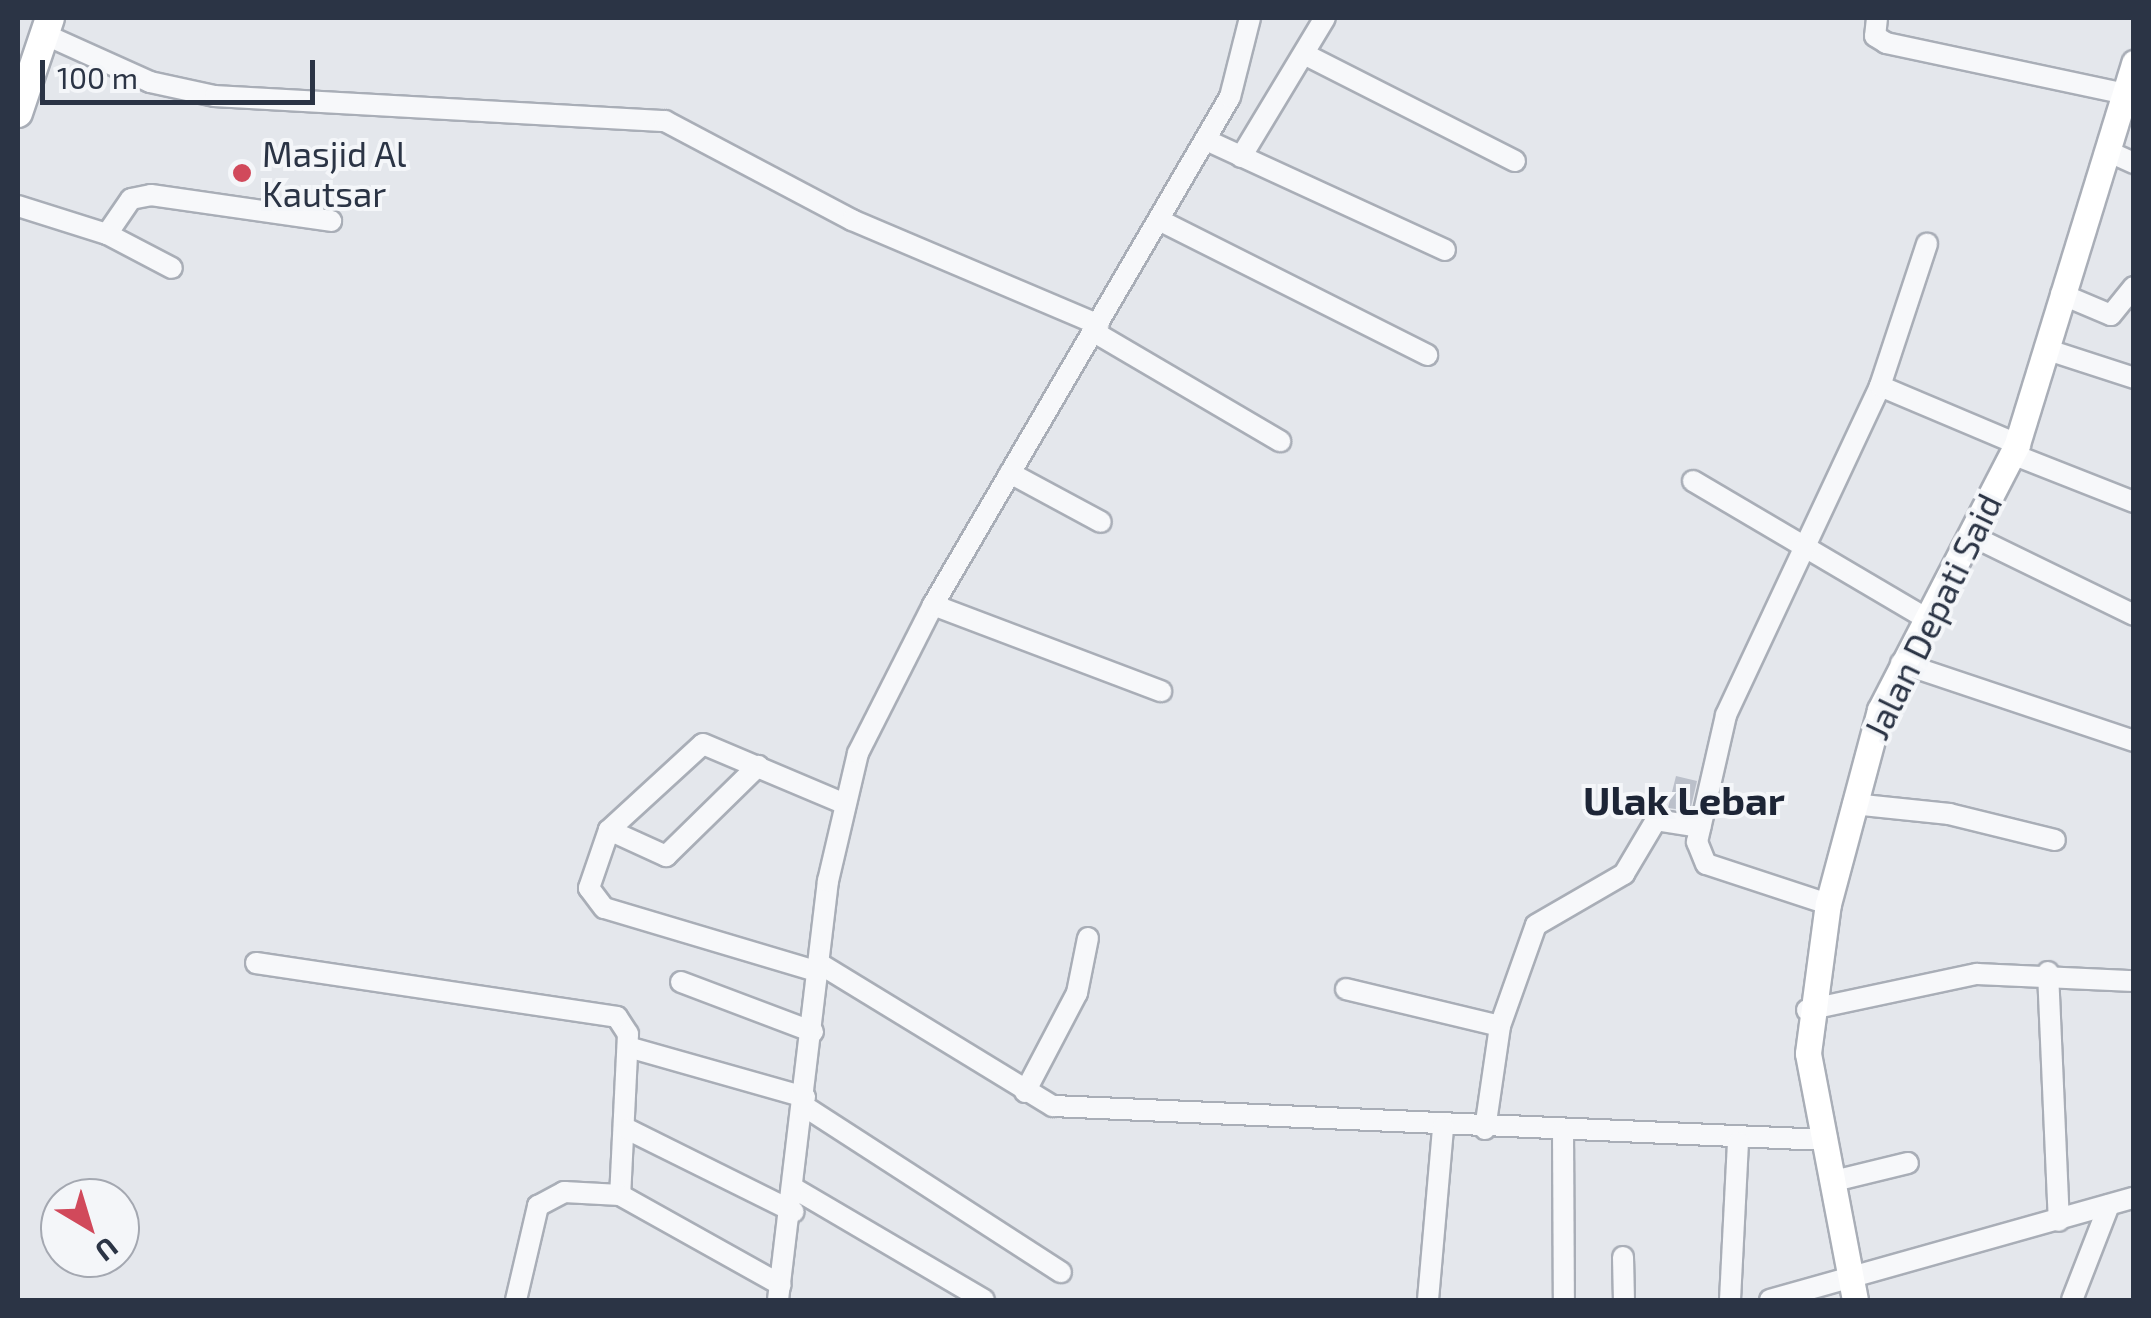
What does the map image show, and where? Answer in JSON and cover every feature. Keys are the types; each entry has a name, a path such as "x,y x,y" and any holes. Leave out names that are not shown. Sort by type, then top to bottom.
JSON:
{"highway":[{"path":"18,113 48,26"}],"main road":[{"name":"Jalan Depati Said","path":"1854,1290 1826,1140 1808,1010 1828,904 1853,804 1901,663 2015,449 2134,62"}],"street":[{"path":"516,1300 542,1202 564,1192 620,1194 780,1293 794,1212 812,1032 843,804 866,734 933,604 1162,221 1230,96 1250,18"},
{"path":"1242,156 1308,56 1325,18"},
{"path":"1877,18 1875,36 1886,43 2125,94"},
{"path":"48,26 150,82 215,96 666,121 852,220 1097,329 1280,441"},
{"path":"1308,56 1515,161"},
{"path":"1206,140 1445,250"},
{"path":"2107,151 2134,163"},
{"path":"107,234 131,199 151,195 332,222"},
{"path":"18,206 107,234 172,268"},
{"path":"1162,221 1427,355"},
{"path":"1828,904 1706,864 1700,827 1726,715 1880,386 1927,244"},
{"path":"2061,294 2112,315 2134,288"},
{"path":"2045,349 2134,378"},
{"path":"1880,386 2134,502"},
{"path":"1010,473 1101,522"},
{"path":"1693,481 1801,548 1926,618"},
{"path":"1970,535 2134,615"},
{"path":"933,604 1161,691"},
{"path":"1901,663 2134,741"},
{"path":"843,804 703,744 609,830 588,888 604,908 820,968 1025,1092 1072,1108 1563,1130 1738,1142 1826,1140"},
{"path":"609,830 666,856 758,766"},
{"path":"1853,804 1948,814 2054,840"},
{"path":"1485,1128 1500,1026 1542,918 1624,874 1659,818 1700,827"},
{"path":"1025,1092 1077,993 1088,938"},
{"path":"256,963 604,1010 622,1022 628,1047 627,1128 620,1194"},
{"path":"2048,972 2058,1221"},
{"path":"1808,1010 1977,974 2048,972 2134,980"},
{"path":"680,982 812,1032"},
{"path":"1346,989 1500,1026"},
{"path":"628,1047 804,1102 1061,1272"},
{"path":"1428,1300 1443,1127"},
{"path":"627,1128 794,1212"},
{"path":"1563,1130 1564,1300"},
{"path":"1730,1300 1738,1142"},
{"path":"1834,1182 1908,1163"},
{"path":"795,1189 984,1300"},
{"path":"1770,1300 1854,1290 2134,1198"},
{"path":"2072,1300 2109,1205"},
{"path":"1623,1257 1624,1300"}],"building":[{"path":"1676,776 1697,781 1690,811 1668,808"}],"place":[{"name":"Masjid Al Kautsar","path":"242,173"}],"district":[{"name":"Ulak Lebar","path":"1684,799"}]}
